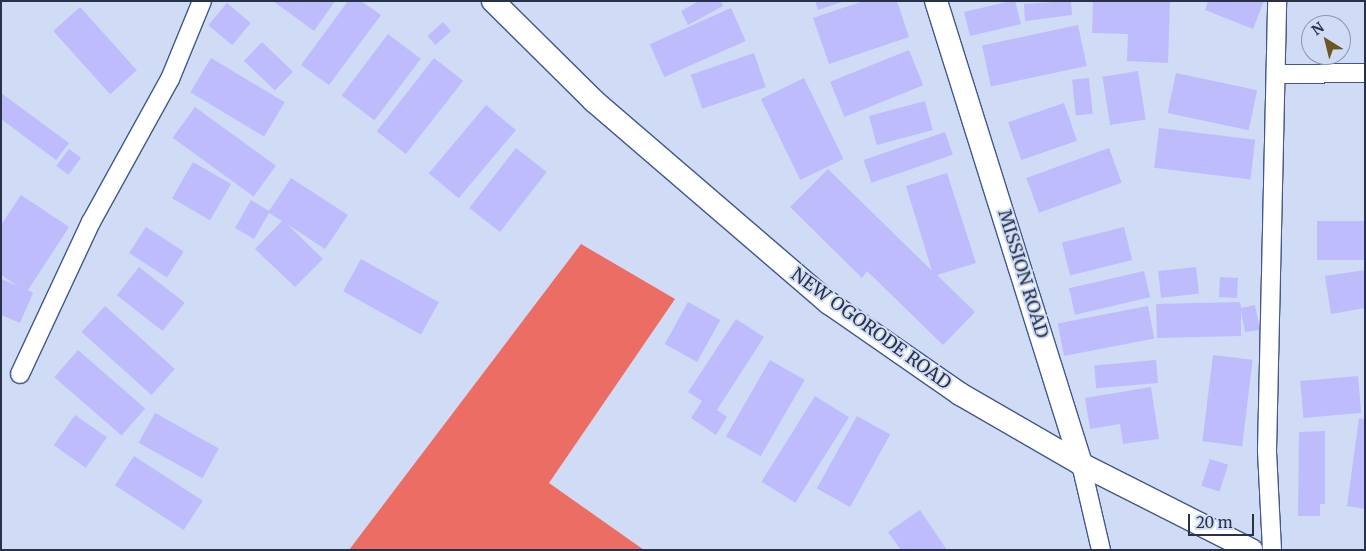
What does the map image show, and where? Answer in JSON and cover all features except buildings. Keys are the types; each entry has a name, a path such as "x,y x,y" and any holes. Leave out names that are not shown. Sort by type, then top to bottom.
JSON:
{"street":[{"path":"20,374 91,222 170,80 202,1"},
{"name":"NEW OGORODE ROAD","path":"493,1 594,101 829,303 960,394 1082,464 1251,550"},
{"name":"MISSION ROAD","path":"936,1 1082,464 1101,550"},
{"path":"1272,550 1268,450 1278,1"},
{"path":"1276,74 1365,73"}],"shaded area":[{"path":"581,244 675,299 549,483 644,550 349,550"}]}
